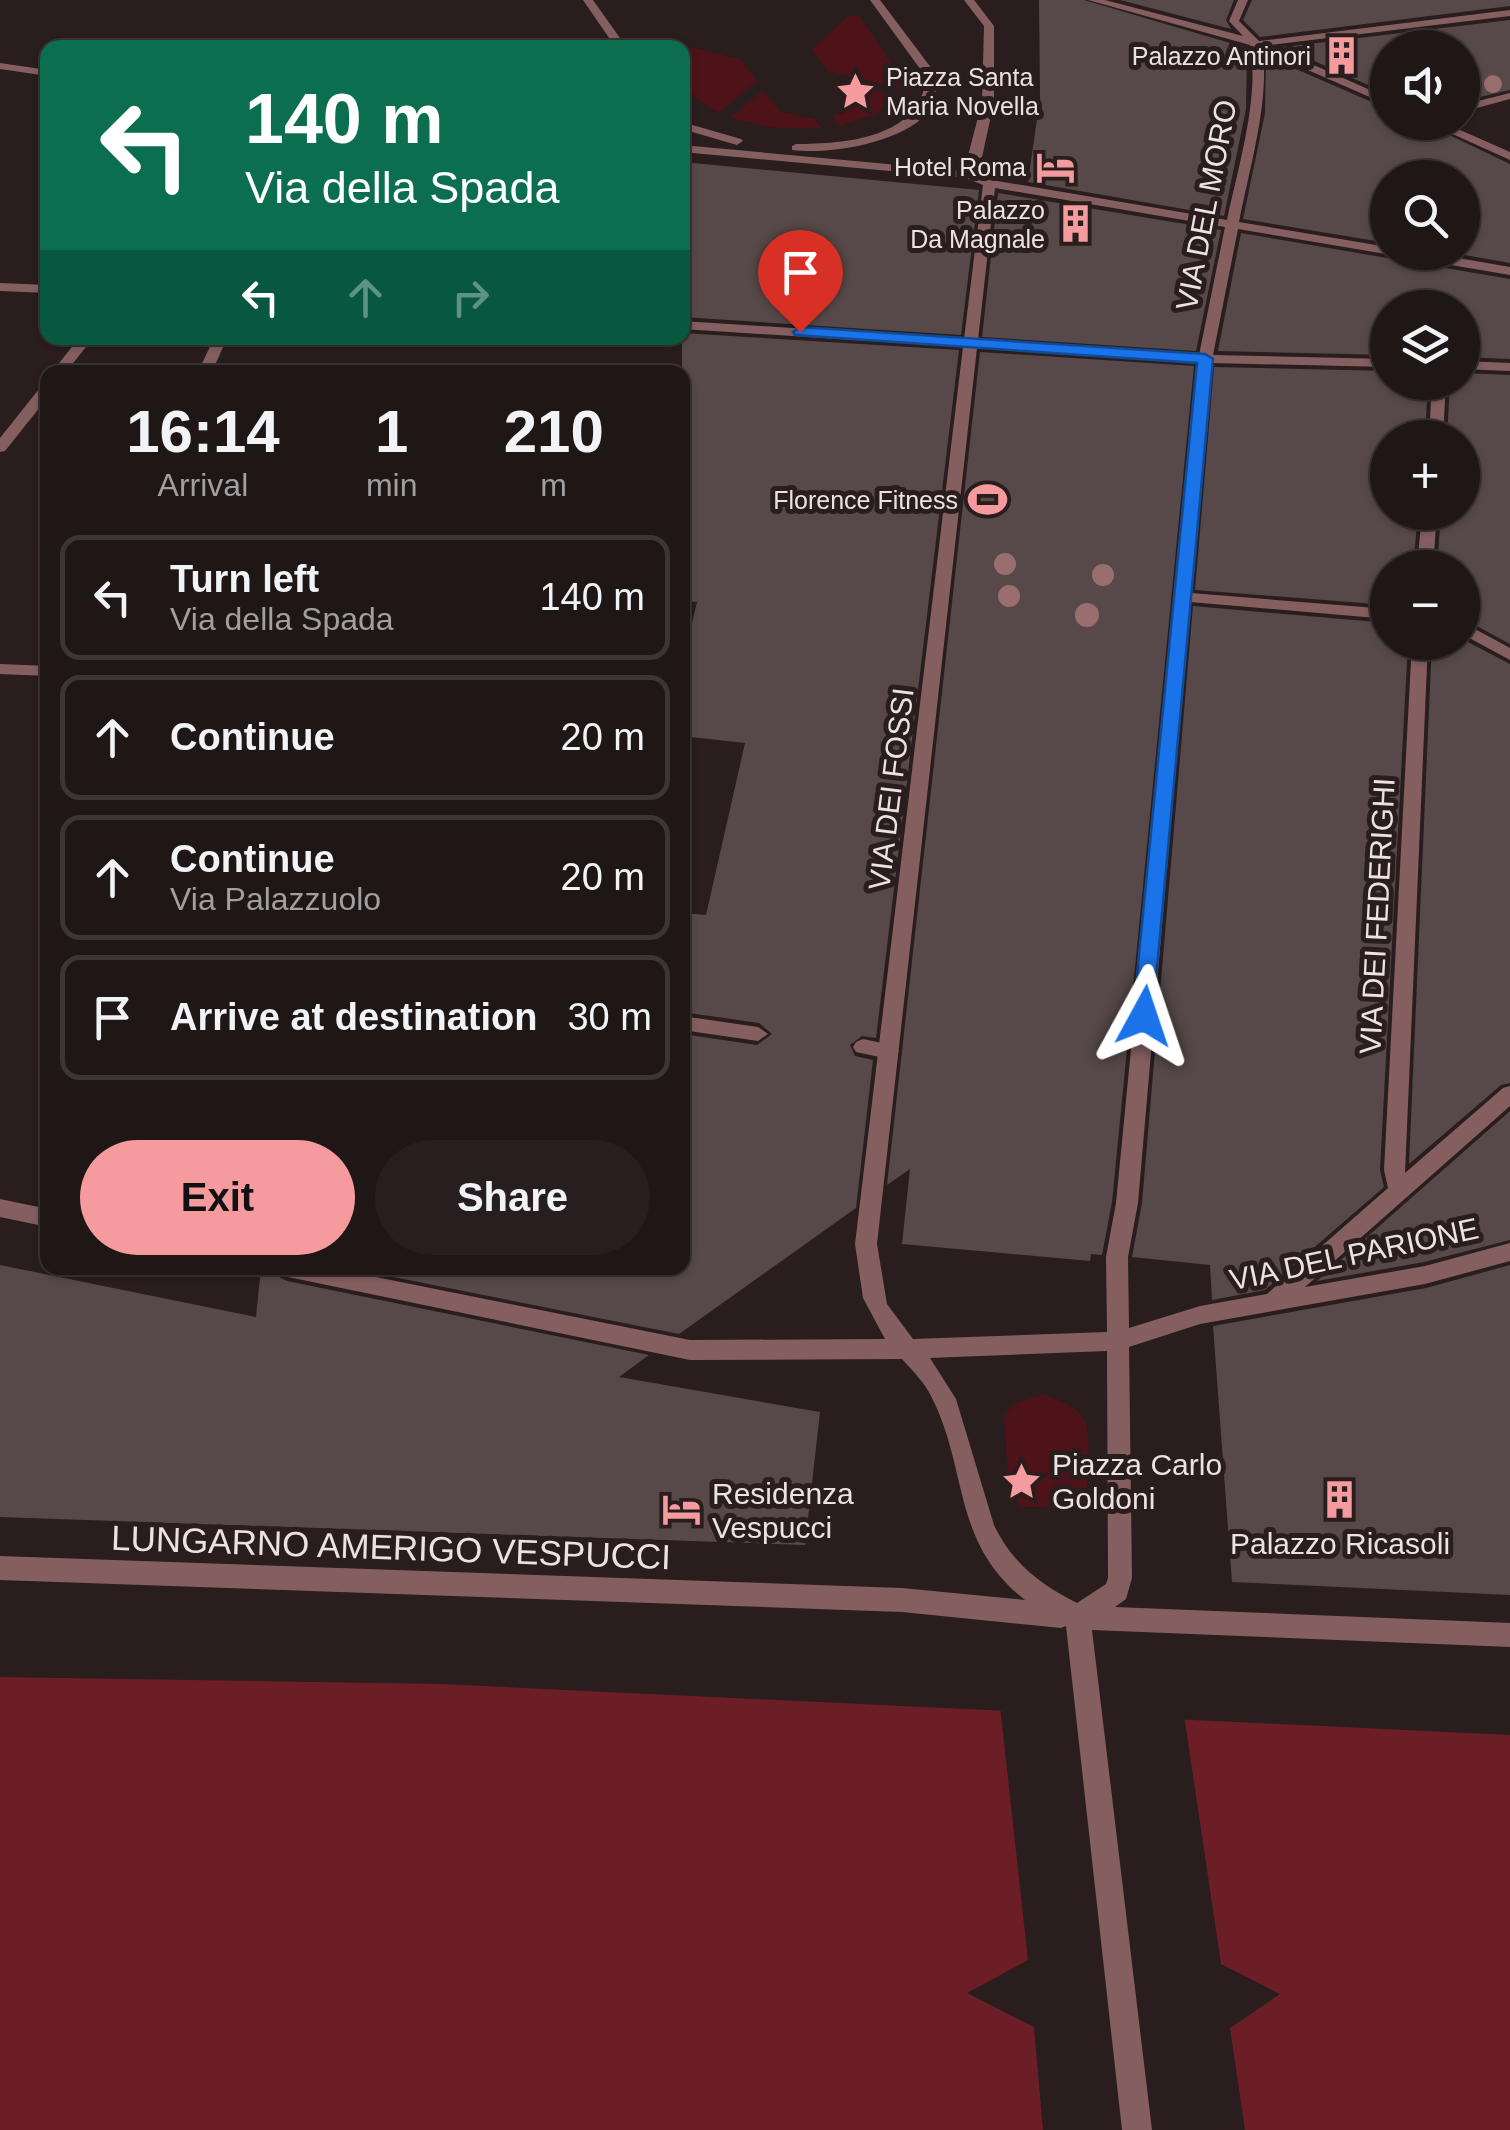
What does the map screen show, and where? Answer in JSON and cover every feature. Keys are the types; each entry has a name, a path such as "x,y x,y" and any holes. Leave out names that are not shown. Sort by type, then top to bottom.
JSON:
{"street":[{"path":"588,0 616,40"},
{"path":"690,127 735,141 803,148 864,140 913,120 931,98 932,77 875,0"},
{"path":"968,175 975,162 990,69 989,26 969,0"},
{"path":"1093,0 1256,43 1370,94"},
{"name":"VIA DEL MORO","path":"1118,1341 1118,1266 1205,359 1252,127 1259,62 1256,43 1234,21 1242,0"},
{"path":"1256,43 1510,14"},
{"path":"0,66 40,71"},
{"path":"1480,104 1510,96"},
{"path":"1473,140 1510,156"},
{"path":"690,148 968,175 990,183 1370,248"},
{"name":"VIA DEI FOSSI","path":"908,1349 876,1305 866,1244 990,183"},
{"path":"1480,266 1510,271"},
{"path":"0,287 40,289"},
{"path":"690,324 1205,359 1370,363"},
{"path":"64,365 80,345"},
{"path":"1480,365 1510,367"},
{"path":"0,448 40,397"},
{"path":"1184,597 1370,612"},
{"path":"1480,637 1510,655"},
{"name":"VIA DEI FEDERIGHI","path":"1398,1191 1394,1170 1419,660"},
{"path":"0,670 40,671"},
{"path":"690,1024 758,1034"},
{"path":"863,1047 888,1051"},
{"path":"1272,1302 1510,1094"},
{"path":"0,1208 40,1216"},
{"name":"VIA DEL PARIONE","path":"1118,1341 1210,1313 1425,1275 1510,1252"},
{"path":"322,1275 690,1350 908,1349 1118,1341 1120,1578 1117,1591 1078,1617"},
{"path":"908,1349 944,1396 991,1551 1016,1582 1044,1603 1078,1617 1510,1635"},
{"name":"LUNGARNO AMERIGO VESPUCCI","path":"0,1568 902,1600 1078,1617"},
{"path":"1078,1617 1136,2130"}],"shaded area":[{"path":"848,16 859,16 899,74 901,89 828,71 812,49"},
{"path":"690,47 740,59 757,81 718,113 690,90"},
{"path":"834,81 898,96 874,115 839,126 832,117 848,108 849,100"},
{"path":"762,91 781,112 815,119 822,128 776,128 730,118"},
{"path":"1044,1394 1076,1410 1086,1424 1088,1478 1083,1508 1021,1507 1009,1487 1004,1416 1014,1404"},
{"path":"0,1677 442,1684 1510,1735 1510,2130 0,2130"}],"pier":[{"path":"1000,1706 1184,1715 1221,1964 1280,1994 1230,2028 1245,2130 1043,2130 1034,2027 967,1993 1028,1960"}],"building":[{"path":"1039,0 1084,0 1247,48 1246,109 1224,216 1028,182 1040,98"},
{"path":"1120,0 1234,0 1226,20 1231,29"},
{"path":"1252,0 1510,0 1510,6 1260,37 1243,20"},
{"path":"1510,20 1510,90 1480,97 1480,30 1426,30"},
{"path":"1370,37 1370,86 1283,47"},
{"path":"1266,56 1370,101 1370,140 1460,140 1510,164 1510,263 1480,258 1480,160 1370,160 1370,240 1243,219 1265,113"},
{"path":"690,163 979,190 961,335 690,318"},
{"path":"998,193 1221,230 1196,351 982,337"},
{"path":"1241,233 1370,255 1370,270 1457,270 1510,279 1510,359 1480,358 1480,290 1370,290 1370,355 1218,351"},
{"path":"690,333 959,350 876,1038 862,1036 850,1045 855,1056 873,1060 856,1208 679,1334 383,1275 690,1275 690,1035 757,1045 772,1034 759,1023 690,1013 690,914 706,915 745,743 690,737 690,632 697,602 690,602 690,365 682,365 682,345 690,345"},
{"path":"980,352 1194,366 1112,1202 1102,1255 1091,1254 1090,1261 902,1244 910,1169 887,1185"},
{"path":"1214,367 1370,371 1370,400 1427,400 1426,420 1370,420 1370,530 1416,530 1415,550 1370,550 1370,604 1195,590"},
{"path":"1480,374 1510,375 1510,644 1480,628 1480,550 1438,550 1440,530 1480,530 1480,420 1448,420 1449,400 1480,400"},
{"path":"1193,606 1370,621 1370,660 1407,660 1380,1170 1384,1187 1265,1290 1212,1300 1210,1265 1132,1257 1142,1203"},
{"path":"1480,648 1510,664 1510,1083 1501,1085 1409,1164 1431,660 1480,660"},
{"path":"1510,1111 1510,1240 1424,1262 1317,1281"},
{"path":"0,1265 256,1317 260,1275 276,1275 287,1281 649,1355 619,1377 820,1412 805,1545 0,1517"},
{"name":"Palazzo Ricasoli","path":"1510,1265 1510,1595 1232,1582 1213,1326 1426,1288"}],"place":[{"name":"Palazzo Antinori","path":"1341,56"},
{"name":"Piazza Santa Maria Novella","path":"856,91"},
{"name":"Hotel Roma","path":"1056,167"},
{"name":"Palazzo Da Magnale","path":"1075,224"},
{"name":"Florence Fitness","path":"988,500"},
{"name":"Piazza Carlo Goldoni","path":"1022,1481"},
{"name":"Palazzo Ricasoli","path":"1340,1499"},
{"name":"Residenza Vespucci","path":"682,1510"}],"route":[{"path":"800,332 1205,359 1144,1016"}]}
